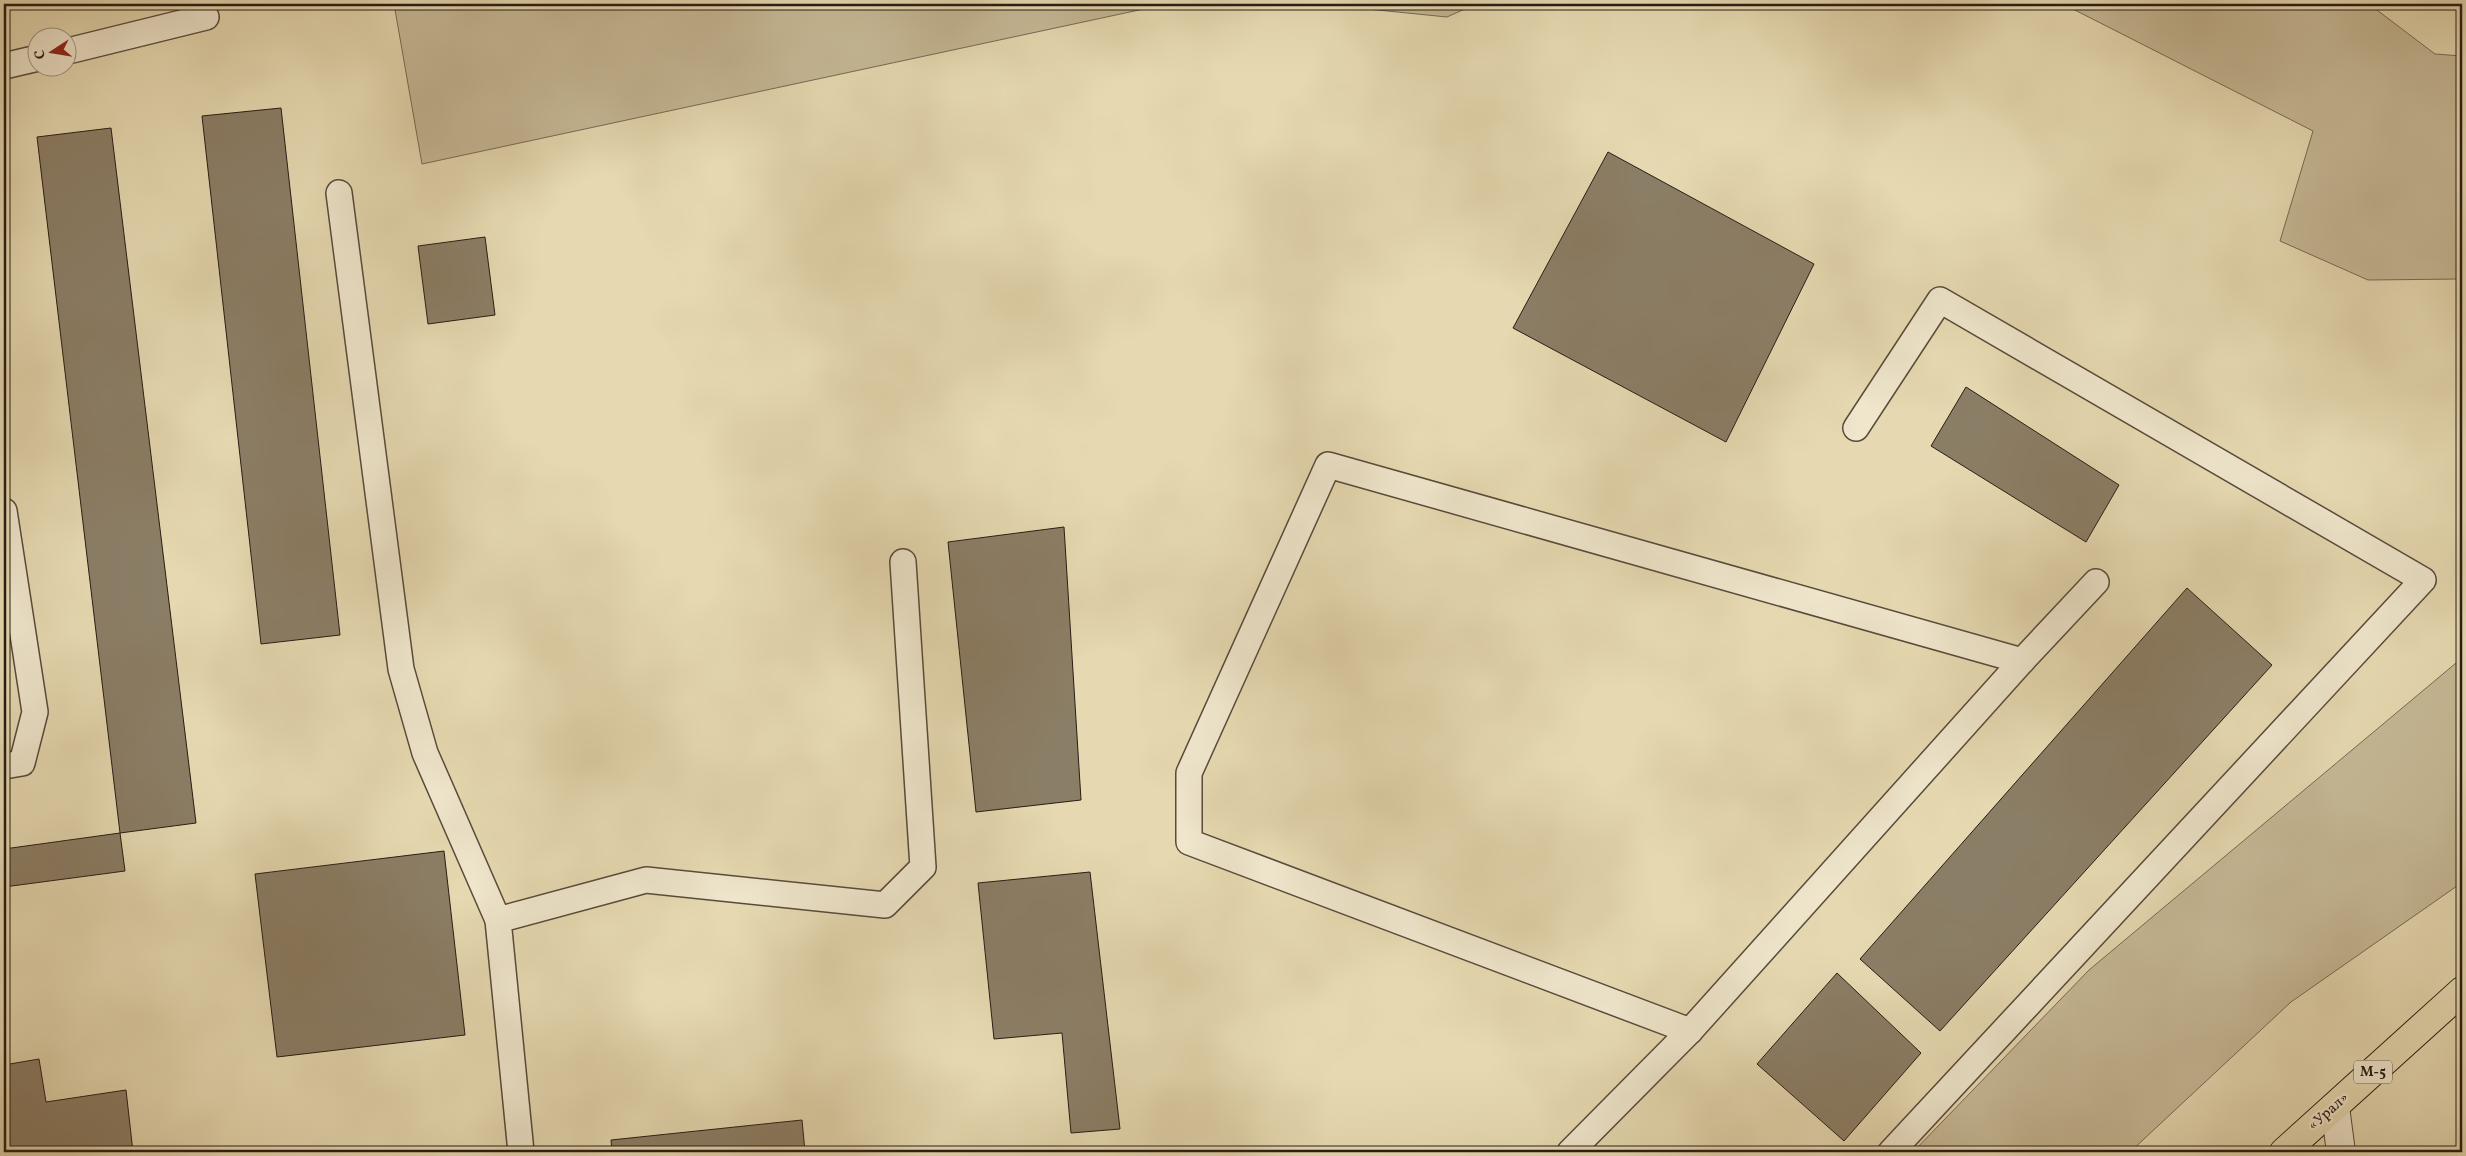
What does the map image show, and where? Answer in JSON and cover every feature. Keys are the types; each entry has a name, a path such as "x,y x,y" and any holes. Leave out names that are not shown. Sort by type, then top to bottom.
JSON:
{"highway":[{"name":"«Урал»","path":"2284,1152 2462,991"}],"street":[{"path":"2335,1107 2341,1152"}],"lane":[{"path":"78,48 206,16"},
{"path":"4,66 28,60"},
{"path":"339,192 401,668 426,752 498,920 521,1152"},
{"path":"1856,428 1940,300 2423,580 1891,1152"},
{"path":"1690,1031 1189,842 1188,773 1328,465 2022,661"},
{"path":"4,511 35,712 22,763 4,766"},
{"path":"498,920 646,880 885,905 922,866 903,562"},
{"path":"1570,1152 1690,1031 2022,661 2096,582"}],"shaded area":[{"path":"394,4 1167,4 422,164"},
{"path":"1318,4 1476,4 1447,17"},
{"path":"2063,4 2369,4 2435,54 2462,56 2462,279 2368,280 2280,241 2313,131"},
{"path":"2462,658 2462,868 2457,886 2291,1002 2130,1152 1913,1152 2089,970"}],"building":[{"path":"281,108 340,635 261,644 202,116"},
{"path":"111,128 196,823 120,833 37,137"},
{"path":"1608,152 1814,264 1726,442 1513,328"},
{"path":"485,237 495,315 428,324 418,246"},
{"path":"1966,387 2119,485 2086,542 1931,446"},
{"path":"1064,527 1081,800 976,812 948,542"},
{"path":"2187,588 2272,665 1940,1031 1860,959"},
{"path":"120,833 125,871 4,887 4,849"},
{"path":"444,851 465,1035 277,1057 255,874"},
{"path":"1090,872 1120,1129 1071,1133 1062,1033 994,1039 978,883"},
{"path":"1837,973 1921,1053 1844,1141 1757,1064"},
{"path":"39,1059 46,1102 126,1090 133,1152 4,1152 4,1065"},
{"path":"802,1120 805,1152 612,1152 611,1140"}]}
